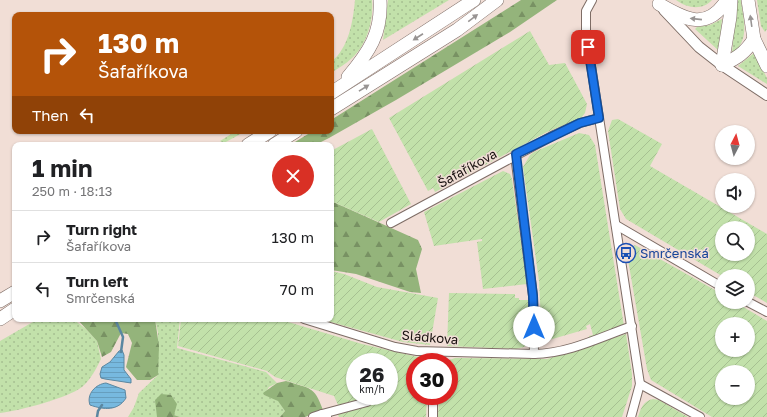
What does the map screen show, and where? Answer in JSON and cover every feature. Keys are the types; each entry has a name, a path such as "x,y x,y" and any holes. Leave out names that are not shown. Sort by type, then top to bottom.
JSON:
{"highway":[{"path":"334,91 364,58 375,39 381,17 380,0"},
{"path":"334,91 474,0"},
{"path":"334,107 457,30 497,0"},
{"path":"658,2 680,16 697,20 707,19 720,11 727,0"},
{"path":"722,65 730,17 731,0"},
{"path":"748,0 754,39 767,66"},
{"path":"722,65 738,58 754,39"},
{"path":"253,142 265,134"},
{"path":"279,142 291,134"},
{"path":"0,301 12,294"},
{"path":"0,319 12,311"}],"street":[{"path":"592,0 586,11 586,33 640,384 631,417"},
{"path":"658,2 699,46 722,65 767,95"},
{"name":"Šafaříkova","path":"391,223 516,154 580,123 599,118"},
{"path":"516,154 533,296 534,354"},
{"path":"616,225 715,283"},
{"path":"755,306 767,312"},
{"name":"Sládkova","path":"314,322 417,351 534,354 545,354 563,349 632,326"},
{"path":"640,384 700,417"},
{"path":"313,417 326,416 358,405"},
{"path":"433,405 433,417"}],"green space":[{"path":"355,0 372,0 371,23 362,46 352,58 334,71 334,59 346,42 353,17"},
{"path":"388,0 449,0 383,40"},
{"path":"521,0 557,0 510,32 329,138 321,142 295,142 308,134 334,134 334,118"},
{"path":"676,0 712,0 704,6 694,7 685,5"},
{"path":"737,0 741,0 744,34 740,46 735,52 732,53"},
{"path":"757,0 767,0 767,29 765,32 761,26"},
{"path":"722,19 719,51 695,29 697,27 710,25"},
{"path":"530,31 549,65 565,63 587,104 585,113 581,118 547,132 435,192 433,188 428,191 389,118"},
{"path":"754,53 767,78 767,84 738,66"},
{"path":"618,119 662,144 650,166 715,204 715,213 731,213 745,221 715,221 715,261 755,261 755,227 767,234 767,303 755,296 755,269 715,269 715,272 626,219 620,209 608,131 612,120"},
{"path":"372,129 411,204 379,222 334,202 334,149"},
{"path":"579,133 589,135 595,145 624,326 589,339 589,336 593,335 590,324 586,326 587,329 542,342 539,281 523,167 530,155 534,152"},
{"path":"231,134 240,134 226,142 220,141"},
{"path":"503,171 510,174 512,179 527,284 483,289 477,242 482,241 482,239 434,246 424,212"},
{"path":"334,202 418,240 422,249 416,269 421,293 410,292 356,274 334,270"},
{"path":"635,245 715,290 715,309 747,309 767,321 767,417 712,417 651,380 647,369 627,254"},
{"path":"334,272 377,287 438,298 430,345 403,342 331,322 334,322"},
{"path":"449,293 515,294 515,298 519,298 519,300 528,300 530,320 529,343 524,347 516,349 447,346"},
{"path":"33,322 77,322 97,341 101,359 88,381 75,391 42,403 18,410 0,413 0,341"},
{"path":"80,322 155,322 159,346 158,375 150,380 137,380 126,367 132,343 128,334 121,333 111,352 102,357 97,341"},
{"path":"156,322 180,322 177,348 266,372 277,383 269,387 264,395 278,400 285,411 280,417 180,417 174,415 157,417 128,417 134,407 139,393 158,375 158,333"},
{"path":"181,322 288,322 362,344 406,354 406,405 427,405 426,417 339,417 337,413 371,405 398,405 398,353 346,353 346,403 338,405 334,396 275,377 267,371 178,346"},
{"path":"626,334 632,374 632,386 622,417 438,417 439,405 458,405 458,358 547,359"},
{"path":"286,381 306,387 314,392 323,410 305,417 280,417 285,411 278,401 264,395 263,393 277,383"},
{"path":"161,394 171,395 177,404 174,415 180,417 157,417 155,400"},
{"path":"653,399 659,400 688,417 638,417 641,408 645,403"}],"water":[{"path":"122,350 124,355 124,370 131,379 131,383 101,378 100,374 102,367 110,362 119,351"},
{"path":"106,383 125,390 126,398 119,405 110,408 100,408 90,405 89,397 93,390 99,385"}],"waterway":[{"path":"116,322 123,337 121,352"},
{"path":"97,417 98,411 102,405"}],"place":[{"name":"Smrčenská","path":"626,253"}],"route":[{"path":"534,327 533,296 516,154 580,123 599,118 588,47"}]}
